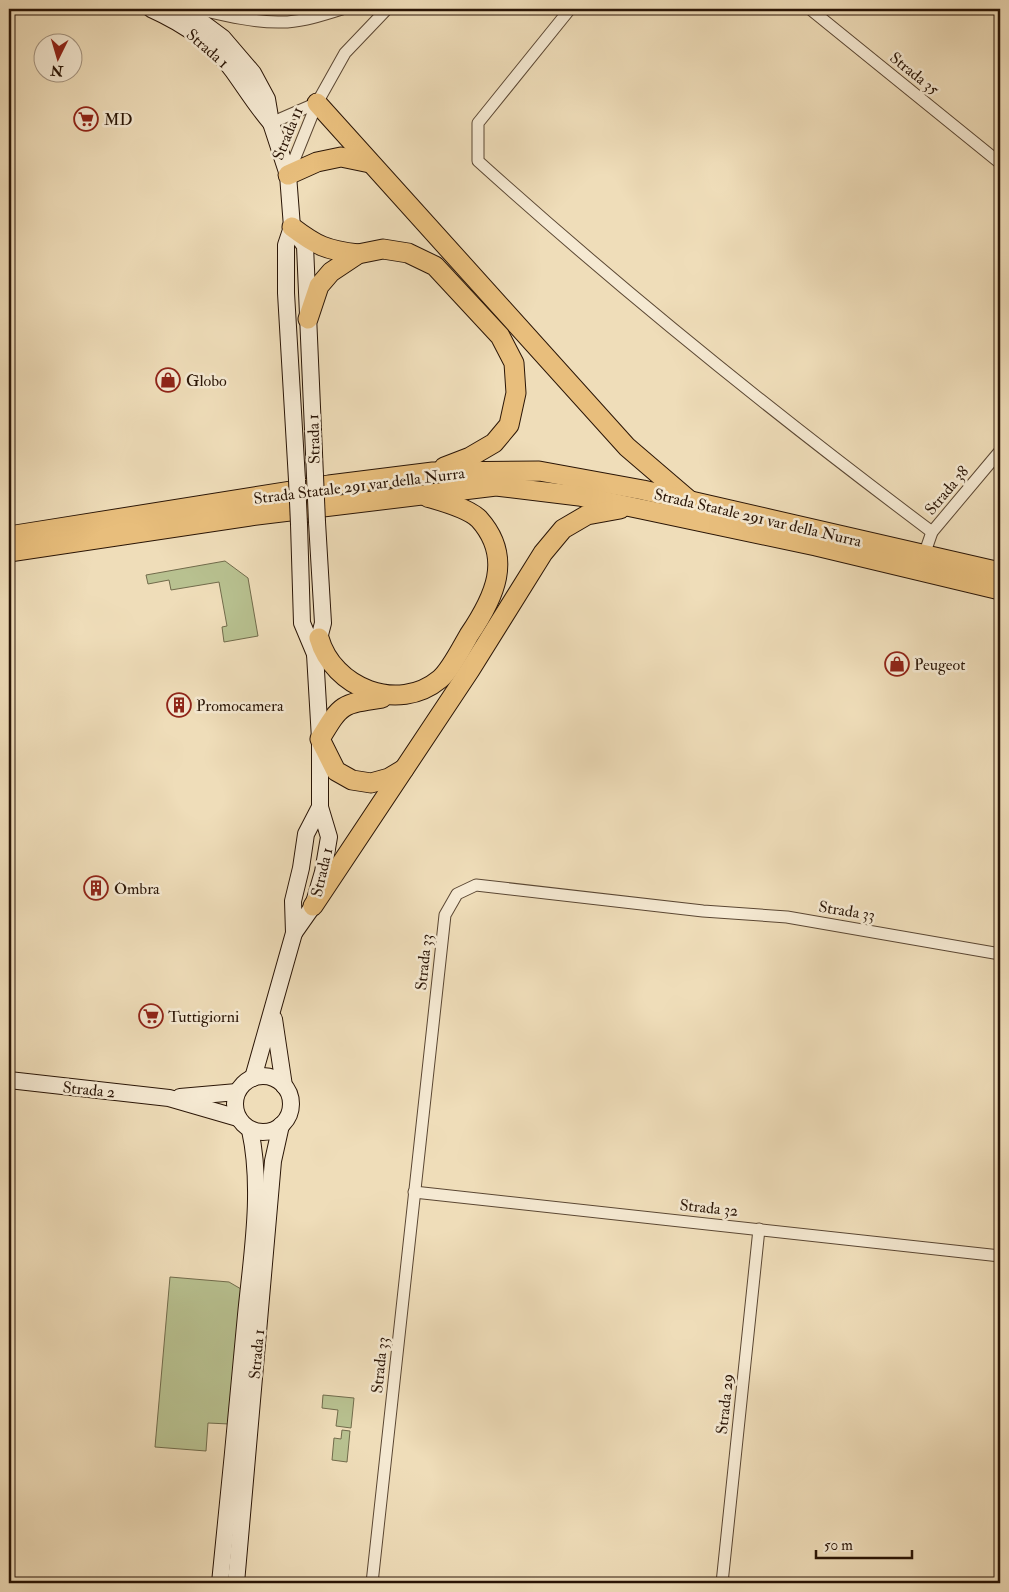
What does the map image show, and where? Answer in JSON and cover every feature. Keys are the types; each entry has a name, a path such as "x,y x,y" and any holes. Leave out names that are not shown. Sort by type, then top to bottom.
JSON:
{"main road":[{"path":"317,103 627,447 693,504"},
{"path":"288,175 317,162 341,157 370,163"},
{"path":"292,227 318,246 335,251 358,254 383,249 408,253 435,266 500,336 514,363 516,393 509,425 494,443 470,457 433,472"},
{"path":"308,319 318,286 331,272 358,254"},
{"name":"Strada Statale 291 var della Nurra","path":"9,536 330,485 433,472 539,471 642,490 693,504 1000,572"},
{"name":"Strada Statale 291 var della Nurra","path":"9,552 250,516 496,486 579,496 816,546 1000,590"},
{"path":"404,769 389,778 371,783 352,780 336,772 320,739 337,711 354,702 416,692 441,679 482,616 495,590 499,560 491,538 478,518 453,505 418,495"},
{"path":"313,906 543,553 563,529 587,515 615,509 641,509"},
{"path":"317,646 322,648 339,673 362,690 390,696"}],"street":[{"name":"Strada 1","path":"152,9 169,17 205,41 232,70 254,103 271,123"},
{"name":"Strada 1","path":"184,9 223,38 242,59 267,99 271,123 288,175 292,227 286,245 286,293 297,480 302,623 317,646"},
{"path":"198,9 232,17 279,22 305,19 342,9"},
{"name":"Strada 11","path":"288,175 317,103 346,53 387,9"},
{"path":"570,9 478,123 478,161 560,235 837,461 932,532"},
{"name":"Strada 35","path":"810,9 1000,163"},
{"name":"Strada 11","path":"271,123 317,103"},
{"name":"Strada 1","path":"292,227 305,246 323,623 317,646 320,807 329,837 323,872 313,906 294,933"},
{"name":"Strada 38","path":"924,555 932,532 1000,452"},
{"name":"Strada 1","path":"254,1078 294,933 293,901 301,868 306,834 320,807"},
{"name":"Strada 33","path":"372,1583 444,915 457,894 476,885 703,911 787,917 1000,954"},
{"name":"Strada 1","path":"273,1012 284,1086"},
{"path":"220,1583 250,1273 256,1159 244,1124 235,1106 237,1092 244,1084 254,1078 266,1077 284,1086 289,1095 290,1106 288,1117 281,1125 266,1132 244,1124"},
{"name":"Strada 2","path":"9,1080 169,1098 237,1092"},
{"name":"Strada 2","path":"169,1098 244,1124"},
{"name":"Strada 1","path":"236,1583 273,1161 281,1125"},
{"name":"Strada 32","path":"414,1192 1000,1256"},
{"name":"Strada 29","path":"722,1583 759,1229"}],"green space":[{"path":"225,561 248,578 258,636 224,642 222,627 227,626 219,582 171,590 169,580 148,584 146,575"},
{"path":"170,1277 229,1282 241,1289 229,1424 208,1423 206,1451 155,1447"},
{"path":"323,1395 354,1398 351,1428 336,1426 338,1410 322,1408"},
{"path":"342,1430 350,1431 347,1462 332,1460 334,1438 341,1439"}],"place":[{"name":"MD","path":"86,119"},
{"name":"Globo","path":"168,380"},
{"name":"Peugeot","path":"897,664"},
{"name":"Promocamera","path":"179,705"},
{"name":"Ombra","path":"96,888"},
{"name":"Tuttigiorni","path":"151,1016"}]}
